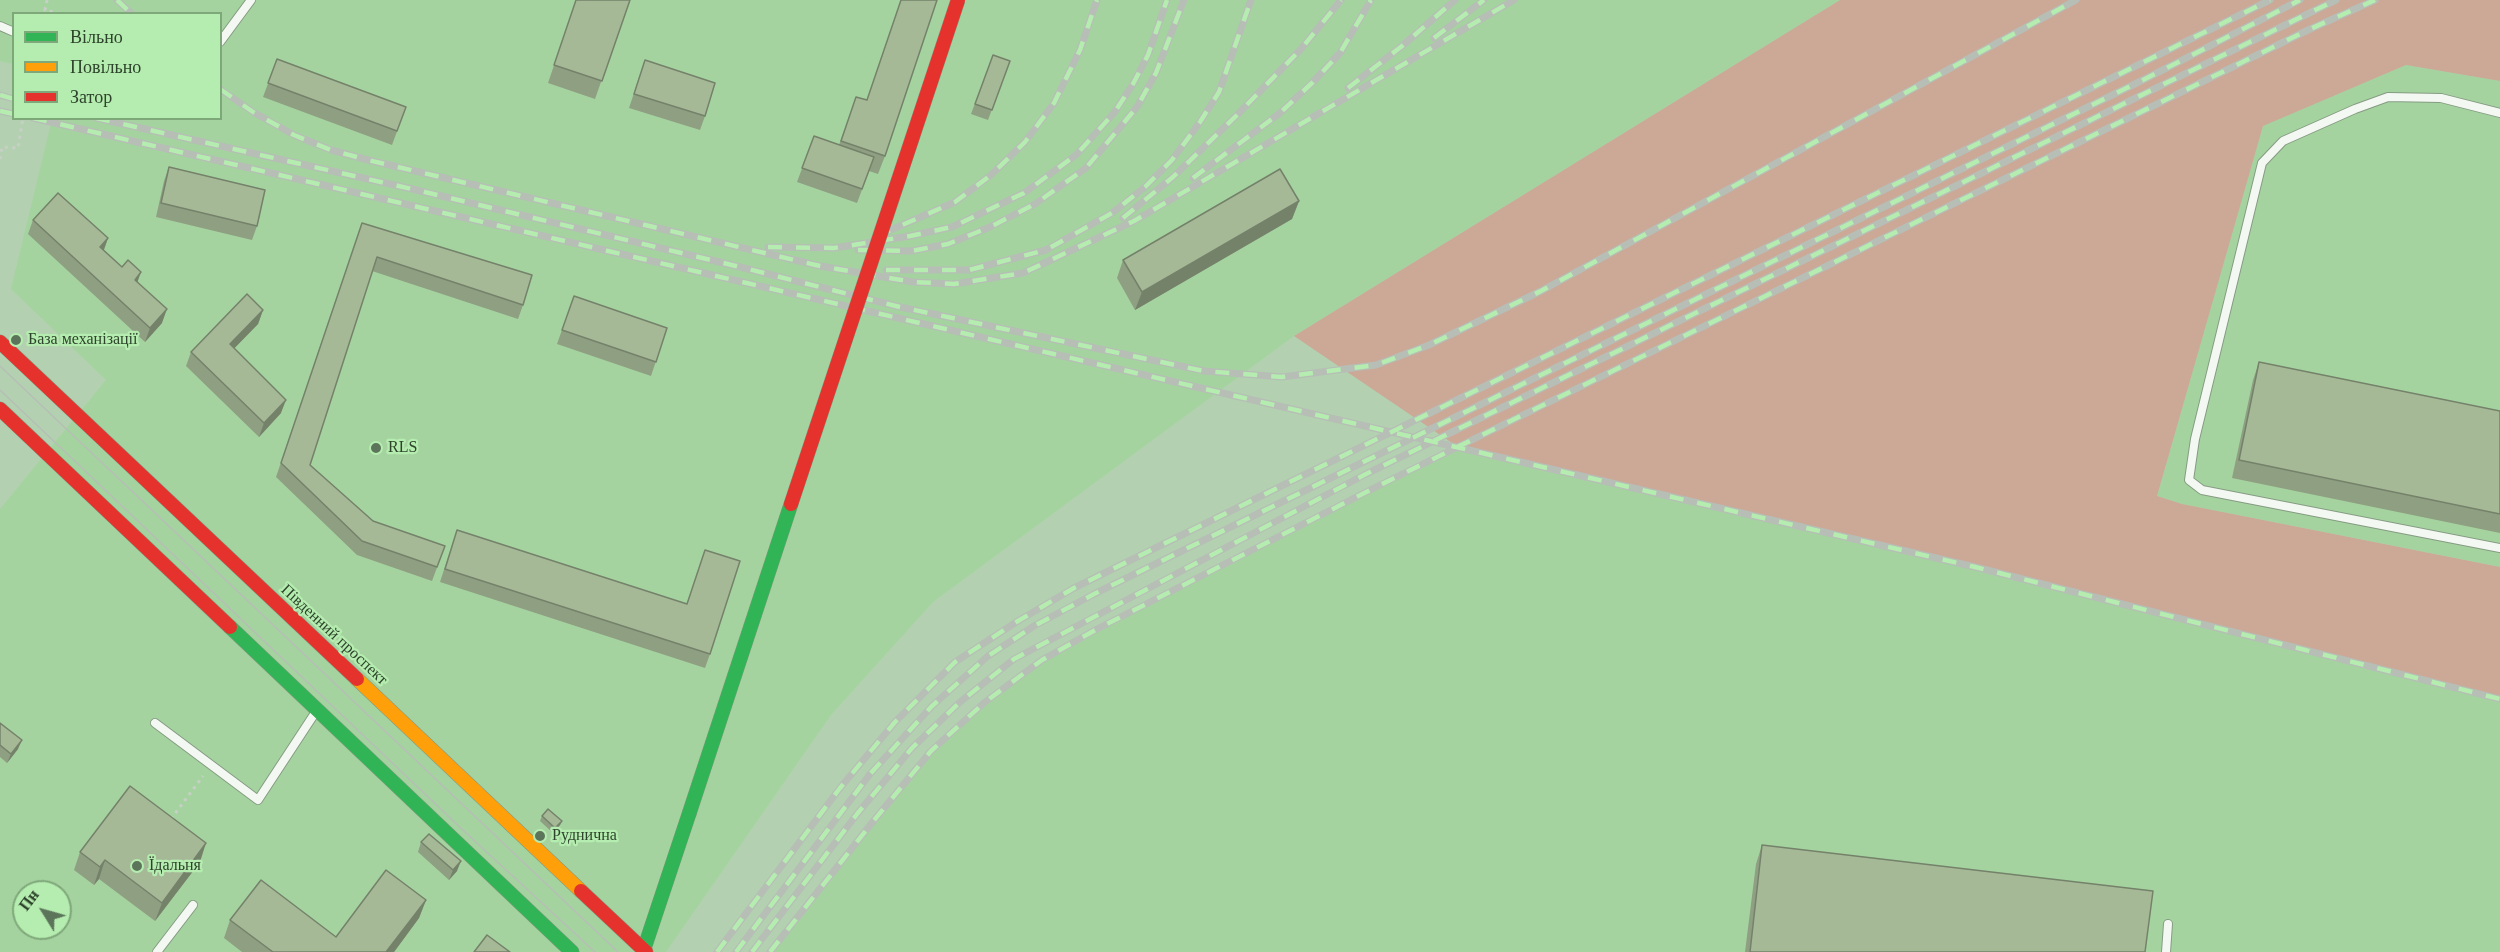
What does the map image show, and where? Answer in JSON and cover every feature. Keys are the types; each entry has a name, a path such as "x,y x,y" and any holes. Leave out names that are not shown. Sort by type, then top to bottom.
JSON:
{"main road":[{"path":"645,951 958,0"},
{"name":"Південний проспект","path":"0,342 645,951"},
{"path":"0,409 572,952"}],"lane":[{"path":"222,39 251,0"},
{"path":"2500,113 2441,98 2388,97 2283,141 2262,163 2195,439 2189,480 2202,490 2500,548"},
{"path":"155,723 258,800 317,710"},
{"path":"157,952 193,905"},
{"path":"2166,952 2168,924"}],"path":[{"path":"47,0 45,10 53,12"},
{"path":"0,159 2,147 18,147 23,120"},
{"path":"168,823 211,765"}],"shaded area":[{"path":"0,0 1840,0 1294,336 933,602 831,715 666,952 0,952 0,509 106,380 11,289 52,120 222,120 222,12 12,12 12,64 0,61"},
{"path":"1840,0 2500,0 2500,81 2406,65 2263,126 2157,496 2182,504 2500,567 2500,699 1975,567 1458,447 1294,336"},
{"path":"2406,65 2500,81 2500,567 2182,504 2157,496 2263,125"},
{"path":"1458,447 1975,567 2500,699 2500,952 771,952 931,751 985,702 1042,660 1097,629"}],"building":[{"path":"576,0 630,0 602,81 554,65"},
{"path":"901,0 937,0 885,156 841,141 856,97 867,100"},
{"path":"993,55 1010,61 992,110 975,104"},
{"path":"277,59 406,107 397,131 268,83"},
{"path":"645,60 715,83 705,116 634,94"},
{"path":"814,136 874,157 862,189 802,168"},
{"path":"169,167 265,190 257,226 161,203"},
{"path":"1280,169 1299,201 1142,292 1123,260"},
{"path":"58,193 108,238 100,247 122,267 128,260 141,272 135,280 167,309 150,328 33,220"},
{"path":"362,223 532,275 523,305 377,257 310,465 373,521 445,546 437,567 362,541 281,463"},
{"path":"247,294 263,310 230,344 286,400 264,423 191,352"},
{"path":"574,296 667,328 656,362 562,330"},
{"path":"2259,362 2500,411 2500,514 2239,460"},
{"path":"457,530 687,604 705,550 740,561 710,654 445,569"},
{"path":"0,723 22,740 11,754 0,745"},
{"name":"Їдальня","path":"130,786 206,843 162,903 105,860 100,867 80,852"},
{"path":"548,809 562,821 555,828 542,816"},
{"path":"429,834 461,861 453,870 421,842"},
{"path":"1762,845 2153,891 2145,952 1750,952"},
{"path":"386,870 426,900 386,952 273,952 230,920 261,880 336,937"},
{"path":"487,935 510,952 474,952"}],"tram line":[{"path":"0,366 618,952"},
{"path":"0,390 466,833 595,952"}],"railway":[{"path":"117,0 130,12"},
{"path":"877,236 955,202 991,175 1025,142 1054,103 1080,50 1097,0"},
{"path":"768,247 834,248 910,236 952,227 1024,193 1076,155 1114,113 1148,55 1167,0"},
{"path":"858,250 911,251 948,244 990,227 1035,204 1086,168 1137,107 1156,73 1184,0"},
{"path":"886,270 969,270 1046,250 1112,213 1145,187 1172,160 1200,122 1219,92 1251,0"},
{"path":"1123,218 1173,177 1237,115 1301,49 1341,0"},
{"path":"1193,178 1280,113 1313,82 1340,53 1371,0"},
{"path":"1348,88 1402,46 1455,0"},
{"path":"1434,38 1484,0"},
{"path":"222,90 253,112 294,135 331,150 368,160 820,266 913,282 954,284 1023,273 1134,221 1514,0"},
{"path":"105,120 412,189 900,307 1204,371 1282,377 1376,365 1429,345 1541,291 2076,0"},
{"path":"717,952 840,788 895,722 955,662 1018,621 1074,588 2270,0"},
{"path":"736,952 870,774 932,706 988,656 1034,626 1094,594 2147,78 2300,0"},
{"path":"752,952 857,814 912,748 960,702 1014,659 1364,475 2336,0"},
{"path":"770,952 931,751 985,702 1042,660 1097,629 1376,487 2308,30 2375,0"},
{"path":"0,95 12,98"},
{"path":"0,111 12,114"},
{"path":"42,120 1975,567 2500,699"}],"traffic: fast":[{"path":"689,814 791,504"},
{"path":"230,627 572,952"},
{"path":"644,949 689,814"}],"traffic: slow":[{"path":"357,679 581,891"}],"traffic: jam":[{"path":"791,504 958,0"},
{"path":"0,342 357,679"},
{"path":"0,409 230,627"},
{"path":"581,891 646,952"}],"place":[{"name":"База механізації","path":"16,340"},
{"name":"RLS","path":"376,448"},
{"name":"Руднична","path":"540,836"},
{"name":"Їдальня","path":"137,866"}]}
